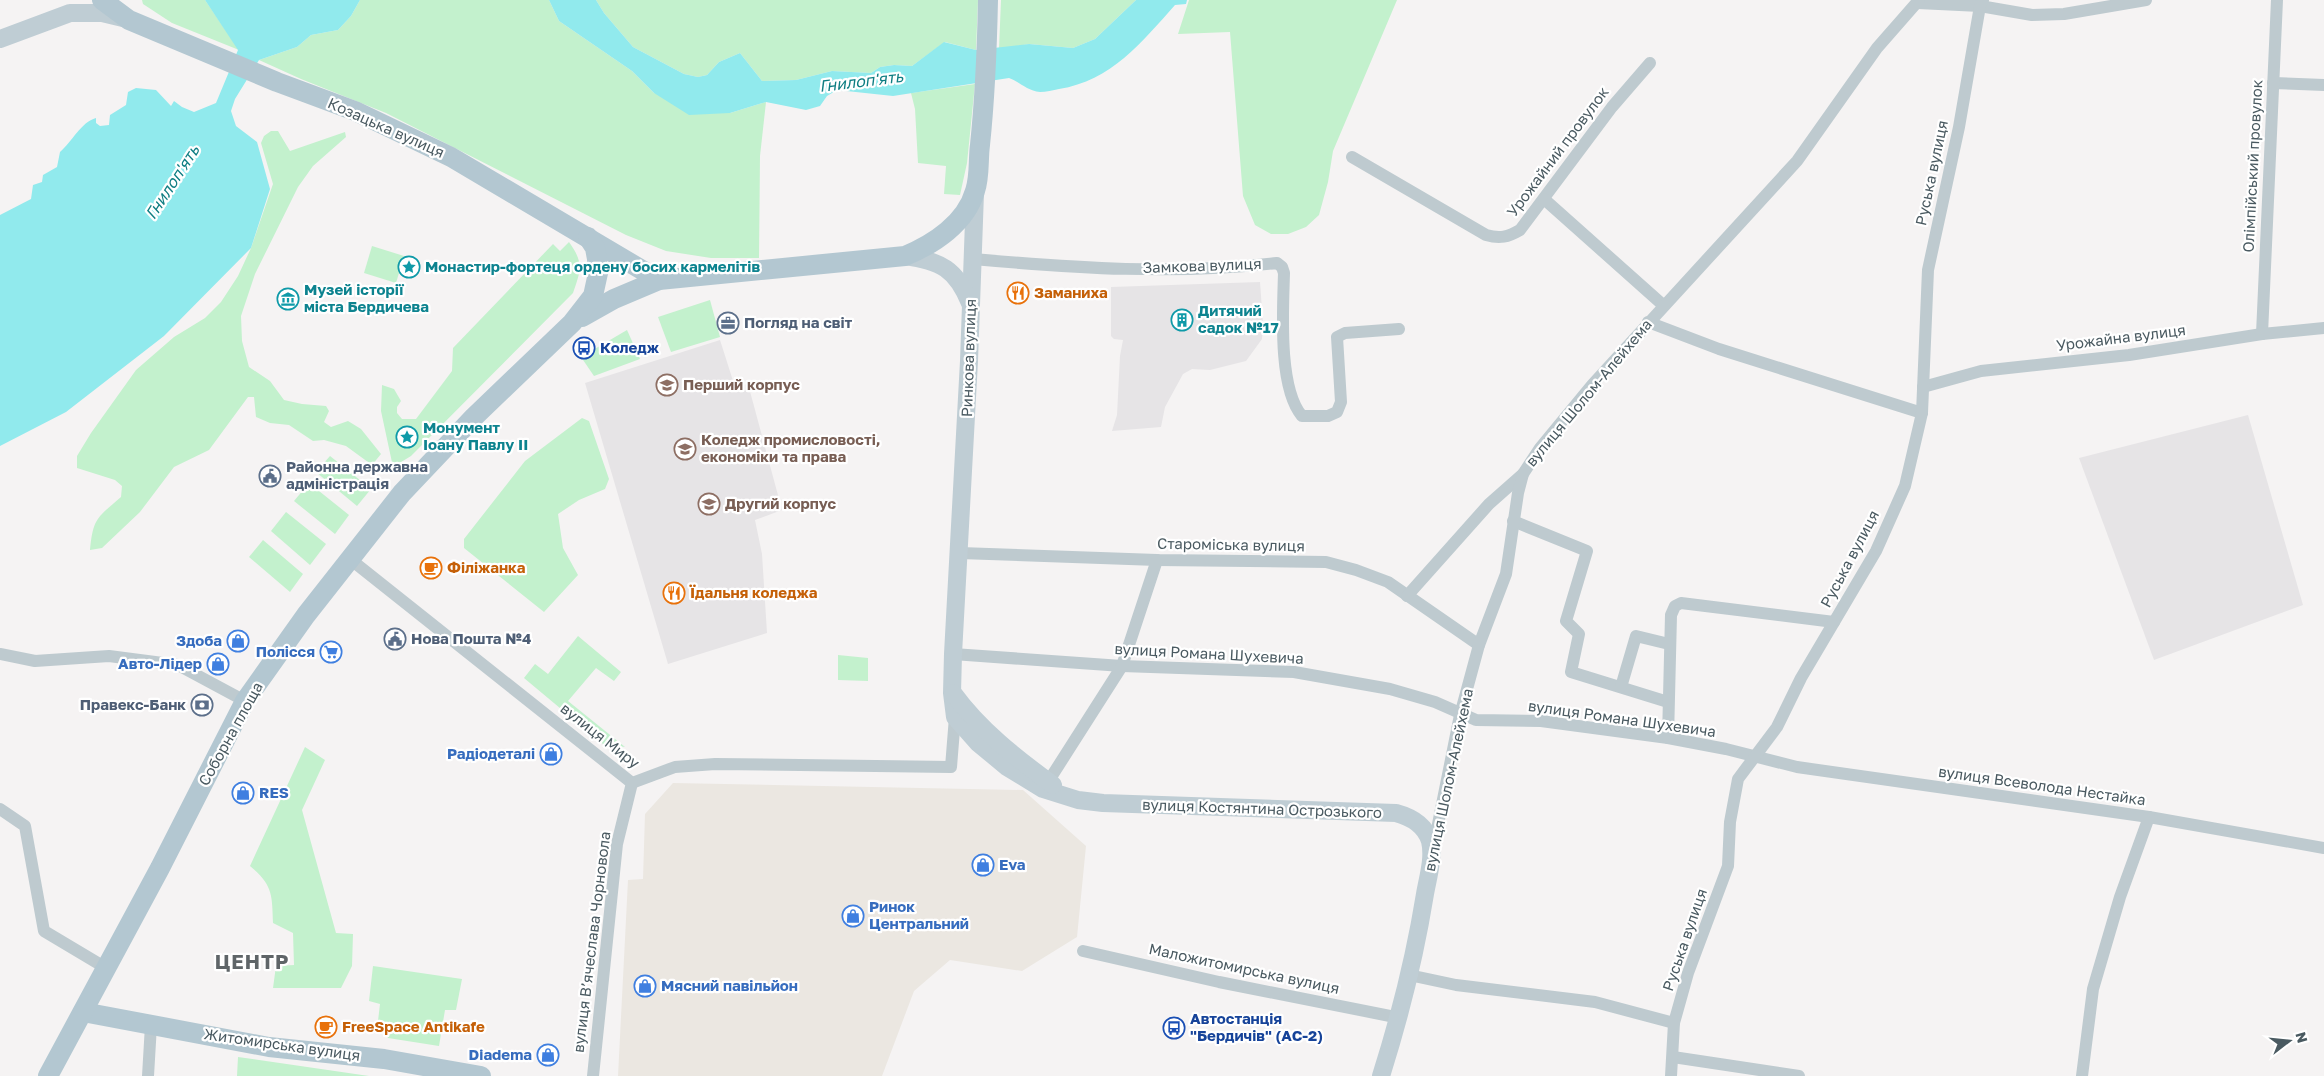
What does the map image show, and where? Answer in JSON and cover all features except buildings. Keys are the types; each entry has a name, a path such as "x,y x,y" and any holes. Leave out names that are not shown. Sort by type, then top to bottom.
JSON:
{"main road":[{"path":"44,22 62,0"},
{"name":"Козацька вулиця","path":"102,0 129,20 200,48 277,82 355,111 451,157 659,280"},
{"name":"Ринкова вулиця","path":"955,717 952,693 953,654 960,553 976,191 984,102 988,0"},
{"path":"0,39 44,22 83,12 102,13 129,20"},
{"path":"905,256 920,250 944,234 965,210 976,191"},
{"name":"Соборна площа","path":"48,1076 160,868 246,701 306,615 402,493 572,323 593,296 596,286 597,258 588,237"},
{"path":"659,280 905,256 932,261 953,273 960,281 971,306"},
{"name":"Соборна площа","path":"572,323 614,299 659,280"},
{"path":"952,693 968,714 989,733 1048,782 1067,795"},
{"name":"вулиця Костянтина Острозького","path":"955,717 978,744 1007,768 1043,789 1078,800 1103,803 1396,814 1412,818 1426,832 1432,857"},
{"name":"вулиця Шолом-Алейхема","path":"1381,1076 1400,1018 1432,857"},
{"name":"Житомирська вулиця","path":"83,1012 269,1047 384,1059 481,1076"}],"street":[{"path":"1919,1 1982,3 2032,15 2064,14 2146,0"},
{"name":"Олімпійський провулок","path":"2262,334 2277,0"},
{"name":"вулиця Шолом-Алейхема","path":"1432,857 1460,715 1479,645 1506,574 1513,521 1524,474 1540,448 1648,322 1797,161 1878,48 1919,1"},
{"name":"Руська вулиця","path":"1671,1076 1674,1023 1690,966 1728,866 1730,822 1738,779 1777,727 1801,678 1876,551 1905,486 1922,414 1928,270 1959,127 1982,3"},
{"name":"Урожайний провулок","path":"1352,157 1486,235 1497,238 1508,236 1520,230 1612,108 1650,63"},
{"path":"2274,83 2324,84"},
{"path":"1544,199 1664,305"},
{"name":"Замкова вулиця","path":"973,259 1046,266 1120,268 1242,267 1278,263 1284,273 1284,349 1292,399 1302,416 1328,416 1337,412 1341,402 1337,337 1345,333 1399,329"},
{"path":"1648,322 1719,349 1922,414"},
{"name":"Урожайна вулиця","path":"1923,387 1981,371 2128,355 2262,334 2324,328"},
{"path":"1408,596 1489,504 1524,474"},
{"path":"1513,521 1587,551 1566,621 1579,634 1571,672 1668,702"},
{"name":"Староміська вулиця","path":"960,553 1157,560 1326,562 1356,570 1388,582 1479,645"},
{"name":"вулиця Миру","path":"350,559 632,783 675,767 715,764 950,767 955,717"},
{"path":"1048,782 1122,666 1157,560"},
{"path":"1668,738 1669,644 1671,615 1675,606 1681,603 1834,622"},
{"path":"1621,687 1636,636 1669,644"},
{"path":"0,654 35,661 109,656 178,665 246,701"},
{"name":"вулиця Романа Шухевича","path":"953,654 1122,666 1294,672 1390,689 1435,702 1460,715 1476,720 1541,721 1668,738 1754,756"},
{"name":"вулиця Всеволода Нестайка","path":"1754,756 1796,767 2149,817 2324,848"},
{"name":"вулиця Вʼячеслава Чорновола","path":"593,1076 617,844 632,783"},
{"path":"0,809 25,826 44,931 106,968"},
{"path":"2082,1076 2093,989 2120,897 2149,817"},
{"name":"Маложитомирська вулиця","path":"1083,951 1219,982 1400,1018"},
{"path":"1409,975 1456,985 1595,1002 1674,1023"},
{"path":"148,1076 151,1025"},
{"path":"1673,1056 1799,1076"}],"shaded area":[{"path":"1260,282 1263,324 1262,339 1246,361 1210,370 1192,369 1183,374 1165,407 1161,427 1112,431 1117,415 1120,356 1123,340 1114,339 1111,336 1111,287"},
{"name":"Коледж промисловості, економіки та права","path":"720,340 735,387 748,384 782,510 755,520 762,554 767,633 668,664 585,383"},
{"path":"2248,415 2303,605 2154,660 2079,458"},
{"name":"Ринок Центральний","path":"673,783 1023,790 1086,846 1077,937 1022,971 950,960 914,991 882,1076 618,1076 628,880 643,879 645,814"}],"green space":[{"path":"142,0 205,0 239,50 172,23 143,4"},
{"path":"360,0 549,0 559,21 632,71 654,93 730,113 766,102 760,156 759,258 711,258 666,251 626,235 386,113 259,60 297,47 311,35 338,30 351,16"},
{"path":"596,0 978,0 976,50 945,42 912,66 894,65 880,67 871,73 832,71 796,80 762,81 740,53 719,62 707,75 698,77 684,74 633,47 604,13"},
{"path":"1001,0 1136,0 1095,39 1073,48 1029,44 999,49"},
{"path":"1189,0 1397,0 1333,151 1328,182 1319,215 1306,227 1288,234 1271,234 1255,225 1243,196 1230,32 1178,34"},
{"path":"975,84 967,163 960,195 944,194 946,166 918,163 915,109 911,93"},
{"path":"271,131 278,131 290,151 345,132 346,137 313,166 298,187 255,274 241,316 242,341 249,367 270,381 284,400 326,406 329,411 324,422 331,427 348,421 361,429 381,454 372,465 346,446 324,440 313,441 289,425 270,423 256,417 254,397 248,397 209,450 174,467 140,512 102,548 90,550 93,531 98,519 121,497 122,486 115,480 77,468 77,456 136,370 174,337 205,318 221,302 238,276 251,248 273,184 261,143 264,136"},
{"path":"569,242 574,249 580,267 573,293 411,456 393,467 381,411 382,385 394,389 401,401 397,407 397,413 402,419 416,419 452,371 453,348 553,244 560,251"},
{"path":"372,246 404,256 396,283 364,273"},
{"path":"710,300 720,337 671,352 658,317"},
{"path":"627,330 640,359 594,376 581,357"},
{"path":"582,418 589,421 609,479 605,489 579,500 558,514 563,548 578,575 544,612 464,548 464,539 525,461"},
{"path":"330,456 371,489 357,506 316,472"},
{"path":"309,483 349,515 335,534 294,501"},
{"path":"286,512 326,544 310,565 271,531"},
{"path":"263,540 303,574 290,592 249,557"},
{"path":"578,636 621,672 614,681 596,668 568,701 625,747 603,744 524,678 535,664 548,674"},
{"path":"838,655 868,658 868,681 838,680"},
{"path":"305,747 325,760 302,810 336,933 353,934 352,966 341,988 273,988 276,966 294,965 293,933 273,923 270,891 263,879 250,866"},
{"path":"373,966 462,979 456,1010 445,1010 439,1046 388,1038 378,1021 380,1004 369,1001"},
{"path":"238,1057 369,1076 237,1076"}],"water":[{"name":"Гнилоп'ять","path":"205,0 360,0 351,16 338,30 311,35 297,47 259,60 235,99 231,111 236,126 257,142 270,189 251,248 164,336 66,412 0,446 0,215 31,199 33,185 42,182 43,175 57,167 60,152 81,128 96,118 96,123 100,126 109,125 110,115 126,105 128,92 136,88 156,90 171,106 174,101 194,112 216,103 238,50"},
{"name":"Гнилоп'ять","path":"549,0 596,0 604,13 633,47 684,74 698,77 707,75 719,62 740,53 762,81 796,80 832,71 871,73 880,67 894,65 912,66 944,42 976,50 1029,44 1073,48 1095,39 1136,0 1187,0 1186,4 1175,5 1138,46 1110,69 1078,85 1042,92 1027,88 1009,78 893,96 837,90 827,96 820,106 806,110 766,102 730,113 689,115 654,93 632,71 559,21"}],"place":[{"name":"Монастир-фортеця ордену босих кармелітів","path":"409,267"},
{"name":"Заманиха","path":"1018,293"},
{"name":"Музей історії міста Бердичева","path":"288,299"},
{"name":"Дитячий садок №17","path":"1182,320"},
{"name":"Погляд на світ","path":"728,323"},
{"name":"Коледж","path":"584,348"},
{"name":"Перший корпус","path":"667,385"},
{"name":"Монумент Іоану Павлу ІІ","path":"407,437"},
{"name":"Коледж промисловості, економіки та права","path":"685,449"},
{"name":"Районна державна адміністрація","path":"270,476"},
{"name":"Другий корпус","path":"709,504"},
{"name":"Філіжанка","path":"431,568"},
{"name":"Їдальня коледжа","path":"674,593"},
{"name":"Нова Пошта №4","path":"395,639"},
{"name":"Здоба","path":"238,641"},
{"name":"Полісся","path":"331,652"},
{"name":"Авто-Лідер","path":"218,664"},
{"name":"Правекс-Банк","path":"202,705"},
{"name":"Радіодеталі","path":"551,754"},
{"name":"RES","path":"243,793"},
{"name":"Eva","path":"983,865"},
{"name":"Ринок Центральний","path":"853,916"},
{"name":"Мясний павільйон","path":"645,986"},
{"name":"FreeSpace Antikafe","path":"326,1027"},
{"name":"Автостанція \"Бердичів\" (АС-2)","path":"1174,1028"},
{"name":"Diadema","path":"548,1055"}],"district":[{"name":"ЦЕНТР","path":"252,962"}]}
